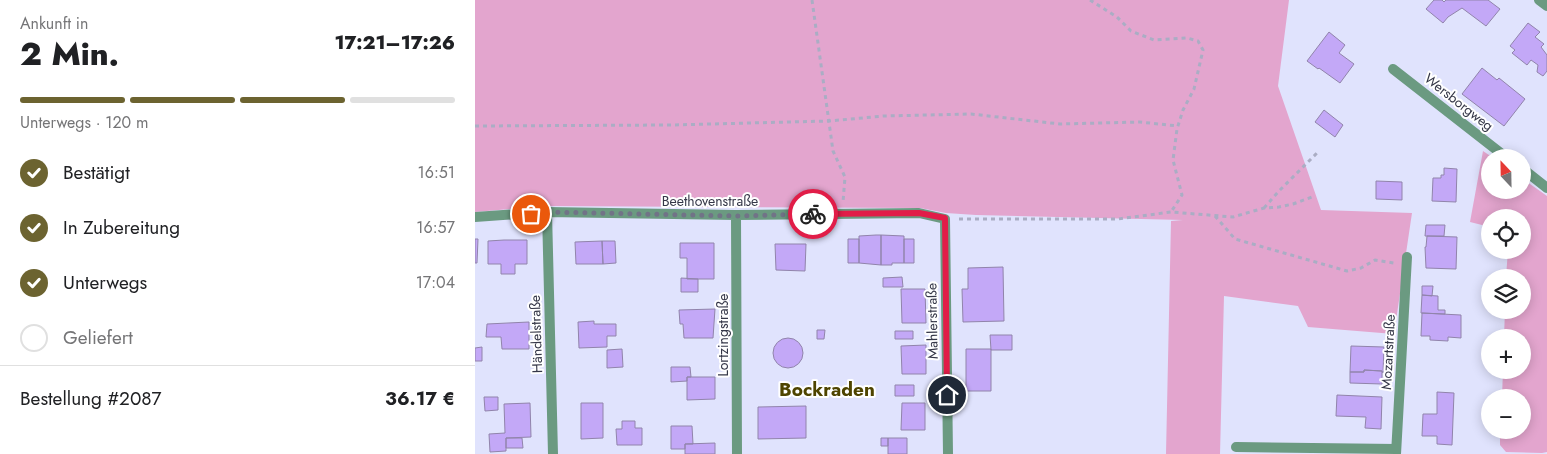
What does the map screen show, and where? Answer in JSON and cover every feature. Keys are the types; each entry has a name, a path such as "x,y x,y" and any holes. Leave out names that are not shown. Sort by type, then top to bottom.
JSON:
{"street":[{"path":"1539,0 1547,6"},
{"name":"Wersborgweg","path":"1393,69 1495,149"},
{"path":"1531,175 1547,188"},
{"name":"Beethovenstraße","path":"475,217 547,212 736,216 919,213 945,218"},
{"name":"Händelstraße","path":"547,212 553,454"},
{"name":"Lortzingstraße","path":"736,216 737,454"},
{"name":"Mahlerstraße","path":"945,218 947,454"},
{"name":"Mozartstraße","path":"1236,447 1396,451 1407,257"}],"path":[{"path":"812,0 833,151 845,177 844,213"},
{"path":"1090,0 1117,17 1131,31 1154,40 1187,38 1198,41 1203,50 1199,72 1178,126 1173,160 1182,195 1171,212"},
{"path":"475,126 671,125 829,121 884,116 971,114 1060,124 1140,122 1178,126"},
{"path":"1264,208 1317,153"},
{"path":"945,218 1118,219 1171,212 1233,217 1264,208 1279,207 1312,197"},
{"path":"1214,216 1235,239 1347,271 1361,268 1375,260 1397,263 1407,257"}],"shaded area":[{"path":"475,0 1289,0 1278,86 1321,210 1412,213 1394,334 1308,327 1298,306 1224,296 1220,454 1166,454 1171,221 1183,220 976,215 946,213 920,208 544,206 475,212"},
{"path":"1481,162 1481,199 1531,199 1531,185 1547,196 1547,452 1506,452 1500,445 1500,439 1531,439 1531,389 1502,389 1503,379 1531,379 1531,329 1504,329 1505,319 1531,319 1531,269 1507,269 1507,259 1531,259 1531,209 1481,209 1481,225 1470,222"}],"building":[{"path":"1434,0 1442,0 1444,2 1446,0 1488,0 1500,9 1486,26 1462,8 1448,17 1443,23 1426,9"},
{"path":"1528,23 1540,32 1535,37 1544,44 1541,47 1547,55 1547,71 1543,76 1537,72 1538,65 1531,60 1527,65 1512,53 1515,50 1510,46"},
{"path":"1329,32 1345,45 1339,53 1354,64 1340,83 1307,61"},
{"path":"1482,68 1497,80 1499,78 1525,99 1504,126 1462,94"},
{"path":"1324,110 1343,125 1335,137 1315,122"},
{"path":"1444,168 1457,169 1456,202 1432,201 1433,178 1441,178 1441,175 1444,175"},
{"path":"1376,181 1402,182 1402,200 1376,199"},
{"path":"1426,225 1445,225 1444,236 1425,236"},
{"path":"881,235 881,265 859,263 859,236"},
{"path":"881,235 904,236 904,263 881,265"},
{"path":"1427,236 1457,237 1456,269 1426,268 1425,247"},
{"path":"475,239 478,239 477,263 475,263"},
{"path":"848,239 859,239 859,263 848,263"},
{"path":"904,239 914,239 914,263 904,263"},
{"path":"527,240 527,264 515,264 515,274 501,274 501,264 488,264 488,241"},
{"path":"602,241 615,241 616,263 603,264"},
{"path":"602,241 603,264 576,264 575,242"},
{"path":"680,243 714,243 714,279 687,279 687,258 680,258"},
{"path":"775,244 806,244 805,271 776,270"},
{"path":"1003,267 1004,321 963,322 962,289 968,289 968,268"},
{"path":"902,277 903,287 883,287 883,278"},
{"path":"681,278 698,279 698,292 681,292"},
{"path":"1422,286 1433,286 1432,296 1422,295"},
{"path":"901,289 925,289 926,323 902,323"},
{"path":"1422,295 1438,296 1438,310 1445,310 1445,314 1421,313"},
{"path":"715,309 713,338 684,338 679,310"},
{"path":"1422,313 1461,315 1461,338 1448,337 1448,341 1430,340 1430,336 1421,336"},
{"path":"594,321 594,324 616,324 616,336 607,336 607,347 579,348 578,322"},
{"path":"529,322 529,349 502,349 501,337 486,337 487,324"},
{"path":"817,330 825,330 824,339 817,339"},
{"path":"895,331 913,331 913,339 895,339"},
{"path":"990,335 1012,335 1012,350 991,350"},
{"path":"788,338 799,342 803,353 799,364 788,368 777,364 773,353 777,342"},
{"path":"926,345 926,374 902,374 901,346"},
{"path":"1351,346 1384,347 1383,373 1382,371 1364,370 1364,372 1350,372"},
{"path":"482,347 482,361 475,361 475,348"},
{"path":"622,349 623,367 607,368 607,350"},
{"path":"966,349 991,349 991,391 966,391"},
{"path":"671,367 690,367 691,377 687,377 687,381 671,382"},
{"path":"1364,370 1382,371 1382,384 1350,383 1350,372 1364,372"},
{"path":"687,377 715,377 715,399 687,400"},
{"path":"895,385 914,385 914,396 895,396"},
{"path":"1437,392 1454,393 1452,445 1437,444 1437,436 1422,436 1423,414 1437,414"},
{"path":"1337,395 1382,397 1381,429 1365,428 1366,417 1336,416"},
{"path":"484,397 498,397 498,410 485,411"},
{"path":"530,403 531,437 506,438 506,451 490,452 489,434 505,433 504,404"},
{"path":"581,403 603,403 603,438 581,439"},
{"path":"902,403 925,403 925,430 901,430"},
{"path":"806,406 806,438 758,439 758,407"},
{"path":"622,421 635,421 635,428 642,428 642,445 617,445 616,429 622,429"},
{"path":"671,426 692,426 693,444 685,444 685,449 671,449"},
{"path":"506,438 522,438 523,448 506,448"},
{"path":"881,438 888,438 888,446 881,446"},
{"path":"888,438 907,438 907,454 888,454"},
{"path":"715,443 715,454 685,454 685,444"}],"way so far":[{"path":"531,214 547,212 736,216 813,214"}],"district":[{"name":"Bockraden","path":"827,389"}],"route":[{"path":"813,214 919,213 945,218 947,395"}]}
